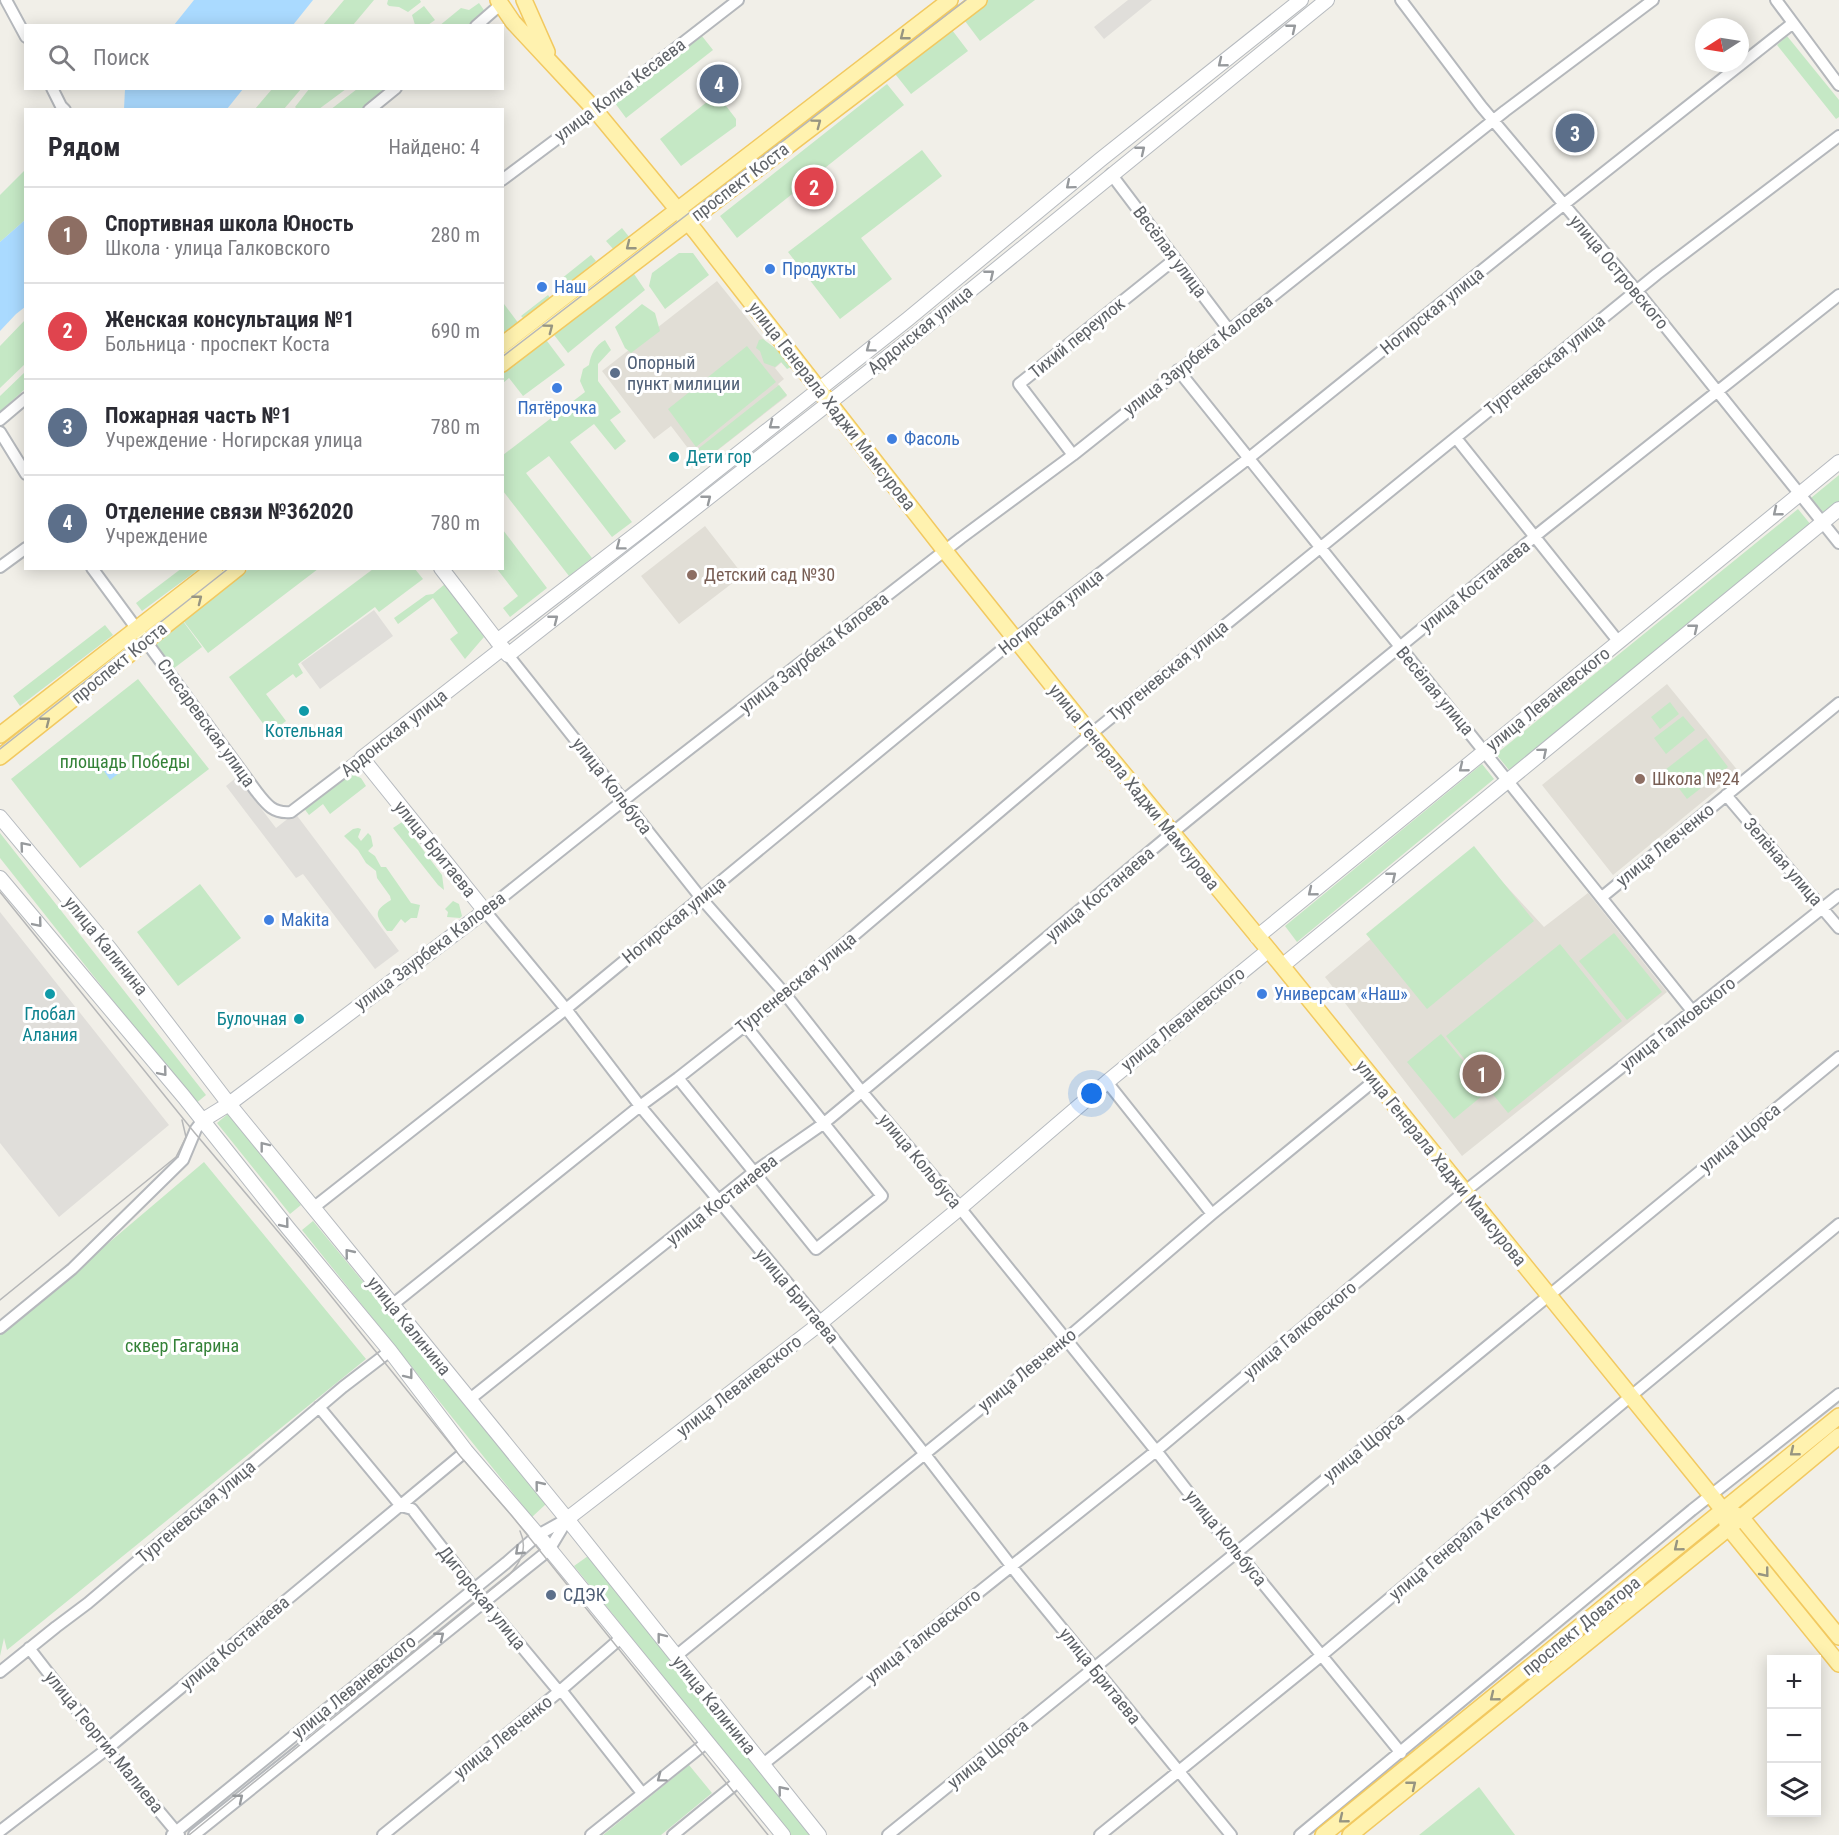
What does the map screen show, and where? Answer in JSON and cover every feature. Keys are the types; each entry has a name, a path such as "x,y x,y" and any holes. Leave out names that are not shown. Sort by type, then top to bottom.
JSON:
{"main road":[{"name":"улица Генерала Хаджи Мамсурова","path":"524,0 551,60"},
{"name":"проспект Коста","path":"504,343 950,0"},
{"name":"проспект Коста","path":"504,362 977,1"},
{"name":"улица Генерала Хаджи Мамсурова","path":"499,3 513,22 551,60 595,110 688,222 1091,734 1723,1510 1728,1527 1839,1664"},
{"name":"проспект Коста","path":"0,735 212,570"},
{"name":"проспект Коста","path":"0,757 236,570"},
{"name":"проспект Доватора","path":"1323,1835 1839,1416"},
{"name":"проспект Доватора","path":"1350,1835 1839,1436"},
{"path":"1723,1510 1741,1516 1839,1637"}],"street":[{"path":"6,0 24,33"},
{"name":"улица Колка Кесаева","path":"504,178 738,0"},
{"name":"Ардонская улица","path":"503,648 1100,160 1301,0"},
{"name":"Ардонская улица","path":"282,813 291,812 302,805 503,648 830,402 1327,0"},
{"name":"улица Островского","path":"1401,0 1493,121 1636,290 1839,543"},
{"name":"улица Заурбека Калоева","path":"0,1328 72,1269 183,1160 196,1129 203,1120 229,1104 485,911 945,551 1073,455 1493,121 1653,0"},
{"path":"1776,0 1839,85"},
{"path":"478,24 499,3"},
{"name":"Ногирская улица","path":"313,1208 566,1009 1015,639 1249,458 1563,204 1793,22"},
{"path":"53,90 63,108"},
{"path":"371,108 394,90"},
{"name":"Тургеневская улица","path":"392,1305 640,1106 785,994 1091,734 1636,290 1839,136"},
{"name":"Весёлая улица","path":"1111,174 1229,330"},
{"name":"Тихий переулок","path":"1073,455 1019,384 1175,259"},
{"name":"улица Костанаева","path":"470,1399 754,1172 823,1124 1172,833 1534,537 1839,295"},
{"name":"Весёлая улица","path":"1178,370 1693,1012"},
{"path":"0,420 24,400"},
{"path":"0,432 24,471"},
{"path":"1456,438 1618,641"},
{"name":"улица Леваневского","path":"1257,937 1839,462"},
{"name":"улица Леваневского","path":"1282,966 1839,509"},
{"path":"0,567 24,549"},
{"name":"Слесаревская улица","path":"93,570 267,805 274,811 282,813"},
{"name":"улица Кольбуса","path":"443,570 701,898 785,994 862,1092 960,1208 1401,1753"},
{"name":"улица Левченко","path":"1602,897 1839,703"},
{"name":"улица Бритаева","path":"362,758 566,1009 640,1106 820,1323 1011,1566 1231,1835"},
{"name":"Зелёная улица","path":"1726,795 1839,928"},
{"name":"улица Калинина","path":"0,817 110,950 229,1104 567,1519 819,1835"},
{"name":"улица Калинина","path":"0,878 203,1120 288,1228 390,1351 466,1451 538,1534 783,1835"},
{"name":"улица Галковского","path":"762,1765 1156,1450 1464,1192 1839,895"},
{"name":"улица Леваневского","path":"175,1834 475,1589 538,1534 567,1519 820,1323 960,1208 1107,1082 1269,950"},
{"path":"678,1078 816,1249 882,1196 745,1025"},
{"name":"улица Щорса","path":"888,1835 1237,1552 1839,1057"},
{"name":"улица Левченко","path":"676,1656 1065,1340 1212,1214 1374,1081"},
{"path":"1107,1082 1212,1214"},
{"name":"улица Генерала Хетагурова","path":"1100,1835 1322,1655 1839,1224"},
{"name":"Тургеневская улица","path":"0,1672 88,1603 319,1407 390,1351"},
{"path":"1300,1835 1711,1495 1839,1394"},
{"name":"Дигорская улица","path":"319,1407 401,1506 412,1509 483,1601 556,1688 561,1690 642,1793"},
{"name":"улица Костанаева","path":"0,1831 107,1749 466,1451"},
{"name":"улица Леваневского","path":"194,1835 549,1550 567,1519"},
{"name":"улица Левченко","path":"383,1835 561,1690 622,1637"},
{"name":"улица Георгия Малиева","path":"29,1648 175,1834"},
{"path":"591,1835 707,1742"},
{"path":"674,1835 739,1781"}],"shaded area":[{"path":"1128,0 1152,0 1104,39 1094,27"},
{"path":"717,281 782,362 775,368 784,379 778,384 787,396 700,464 671,426 654,439 602,371"},
{"name":"Детский сад №30","path":"705,526 743,575 679,624 641,576"},
{"path":"374,610 393,636 320,689 301,663"},
{"name":"Школа №24","path":"1667,684 1739,772 1613,875 1542,785"},
{"path":"237,777 276,828 295,813 399,951 375,969 303,874 296,878 226,786"},
{"path":"1475,852 1544,927 1588,893 1667,992 1462,1156 1325,977"},
{"path":"0,912 169,1125 59,1217 0,1143"}],"green space":[{"path":"344,0 374,0 354,24 324,24"},
{"path":"388,0 420,0 421,2 408,12 399,7 389,6"},
{"path":"984,0 1035,0 980,41 962,17"},
{"path":"479,3 486,13 471,24 441,24 461,8 469,10"},
{"path":"424,6 435,20 429,24 415,24 412,15"},
{"path":"949,26 968,51 911,94 892,70"},
{"path":"698,31 713,50 626,118 612,99"},
{"path":"1787,36 1839,100 1839,117 1836,119 1777,45"},
{"path":"887,84 904,105 737,238 720,216"},
{"path":"271,90 300,90 285,108 256,108"},
{"path":"308,90 345,90 320,108 295,107"},
{"path":"356,90 389,90 364,108 333,108"},
{"path":"717,94 736,119 736,126 681,166 660,139"},
{"path":"922,150 942,176 861,238 892,279 840,319 788,252"},
{"path":"24,171 24,221 0,242 0,195"},
{"path":"622,228 630,238 614,250 606,241"},
{"path":"679,253 693,253 709,275 665,309 649,286 652,273"},
{"path":"591,255 596,261 566,286 561,279"},
{"path":"632,271 645,290 568,353 551,331"},
{"path":"548,295 551,299 524,319 521,316"},
{"path":"504,304 519,324 504,335"},
{"path":"642,304 655,313 660,331 631,353 625,348 615,327"},
{"path":"24,321 24,365 0,388 0,346"},
{"path":"544,337 565,365 523,396 509,378 504,382 504,368"},
{"path":"763,339 779,351 791,367 787,369 781,362 775,367 764,363 760,351 756,348 759,340"},
{"path":"605,340 611,350 598,364 598,381 621,412 610,420 626,441 615,450 594,424 570,442 632,522 612,537 549,456 526,473 592,558 569,576 504,492 504,454 585,392 580,381 583,369 589,365 596,347"},
{"path":"747,346 776,382 696,447 668,409"},
{"path":"24,373 24,390 0,412 0,396"},
{"path":"779,385 787,395 702,462 694,452"},
{"path":"1839,475 1839,501 1824,513 1811,498"},
{"path":"1798,509 1811,525 1509,770 1496,754"},
{"path":"504,531 547,588 510,617 503,608 518,596 498,570 504,570"},
{"path":"179,570 198,570 142,611 136,603"},
{"path":"248,570 317,570 208,653 182,619"},
{"path":"372,570 416,570 423,579 379,612 375,607 298,664 303,673 296,678 293,674 266,694 286,721 270,733 229,677"},
{"path":"445,584 484,637 465,659 450,639 458,633 433,598 398,624 394,618"},
{"path":"180,617 202,647 173,669 151,639"},
{"path":"105,625 113,635 20,706 13,696"},
{"name":"площадь Победы","path":"138,679 209,769 80,868 11,779"},
{"path":"1670,702 1679,714 1660,729 1651,717"},
{"path":"1683,716 1695,730 1666,754 1654,738"},
{"path":"1706,738 1728,767 1687,799 1665,770"},
{"path":"1482,764 1494,779 1297,942 1285,926"},
{"path":"353,775 361,778 366,786 330,814 323,804 309,815 303,807 338,781"},
{"path":"402,822 442,875 444,890 393,828"},
{"path":"358,828 361,829 358,837 361,841 368,833 371,836 373,846 368,851 375,856 381,867 386,867 411,903 420,905 417,918 411,918 405,923 401,919 392,931 387,931 378,917 381,907 391,900 390,896 377,878 376,871 366,863 358,850 344,836"},
{"path":"0,833 206,1095 195,1104 0,858"},
{"path":"1474,846 1534,921 1427,1009 1366,934"},
{"path":"200,884 241,938 178,986 137,932"},
{"path":"453,901 459,904 462,916 460,918 447,917 448,912 445,909"},
{"path":"1614,933 1662,992 1627,1020 1579,961"},
{"path":"1560,944 1622,1021 1508,1113 1446,1036"},
{"path":"1441,1034 1488,1091 1454,1119 1407,1062"},
{"path":"229,1113 301,1205 290,1214 217,1123"},
{"name":"сквер Гагарина","path":"204,1162 366,1359 7,1650 4,1638 0,1656 0,1335"},
{"path":"313,1221 546,1504 532,1517 302,1230"},
{"path":"588,1556 813,1835 791,1835 574,1566"},
{"path":"689,1765 712,1793 661,1835 603,1835"},
{"path":"1479,1787 1515,1835 1419,1835"}],"water":[{"path":"194,0 313,0 294,24 175,24"},
{"path":"125,90 242,90 228,108 124,108"},
{"path":"24,221 24,308 0,331 0,242"},
{"path":"117,762 123,770 110,780 104,771"}],"tram line":[{"path":"504,355 966,0"},
{"path":"0,749 226,570"},
{"path":"0,892 194,1132 512,1516 768,1835"},
{"path":"0,1300 176,1157 186,1137 182,1120"},
{"path":"189,1835 509,1575 522,1554 523,1543 520,1531"}],"place":[{"name":"Отделение связи №362020","path":"719,84"},
{"name":"Пожарная часть №1","path":"1575,133"},
{"name":"Женская консультация №1","path":"814,187"},
{"name":"Продукты","path":"770,269"},
{"name":"Наш","path":"542,287"},
{"name":"Опорный пункт милиции","path":"615,373"},
{"name":"Пятёрочка","path":"557,388"},
{"name":"Фасоль","path":"892,439"},
{"name":"Дети гор","path":"674,457"},
{"name":"Детский сад №30","path":"692,575"},
{"name":"Котельная","path":"304,711"},
{"name":"Школа №24","path":"1640,779"},
{"name":"Makita","path":"269,920"},
{"name":"Глобал Алания","path":"50,994"},
{"name":"Универсам «Наш»","path":"1262,994"},
{"name":"Булочная","path":"299,1019"},
{"name":"Спортивная школа Юность","path":"1482,1074"},
{"name":"СДЭК","path":"551,1595"}]}
